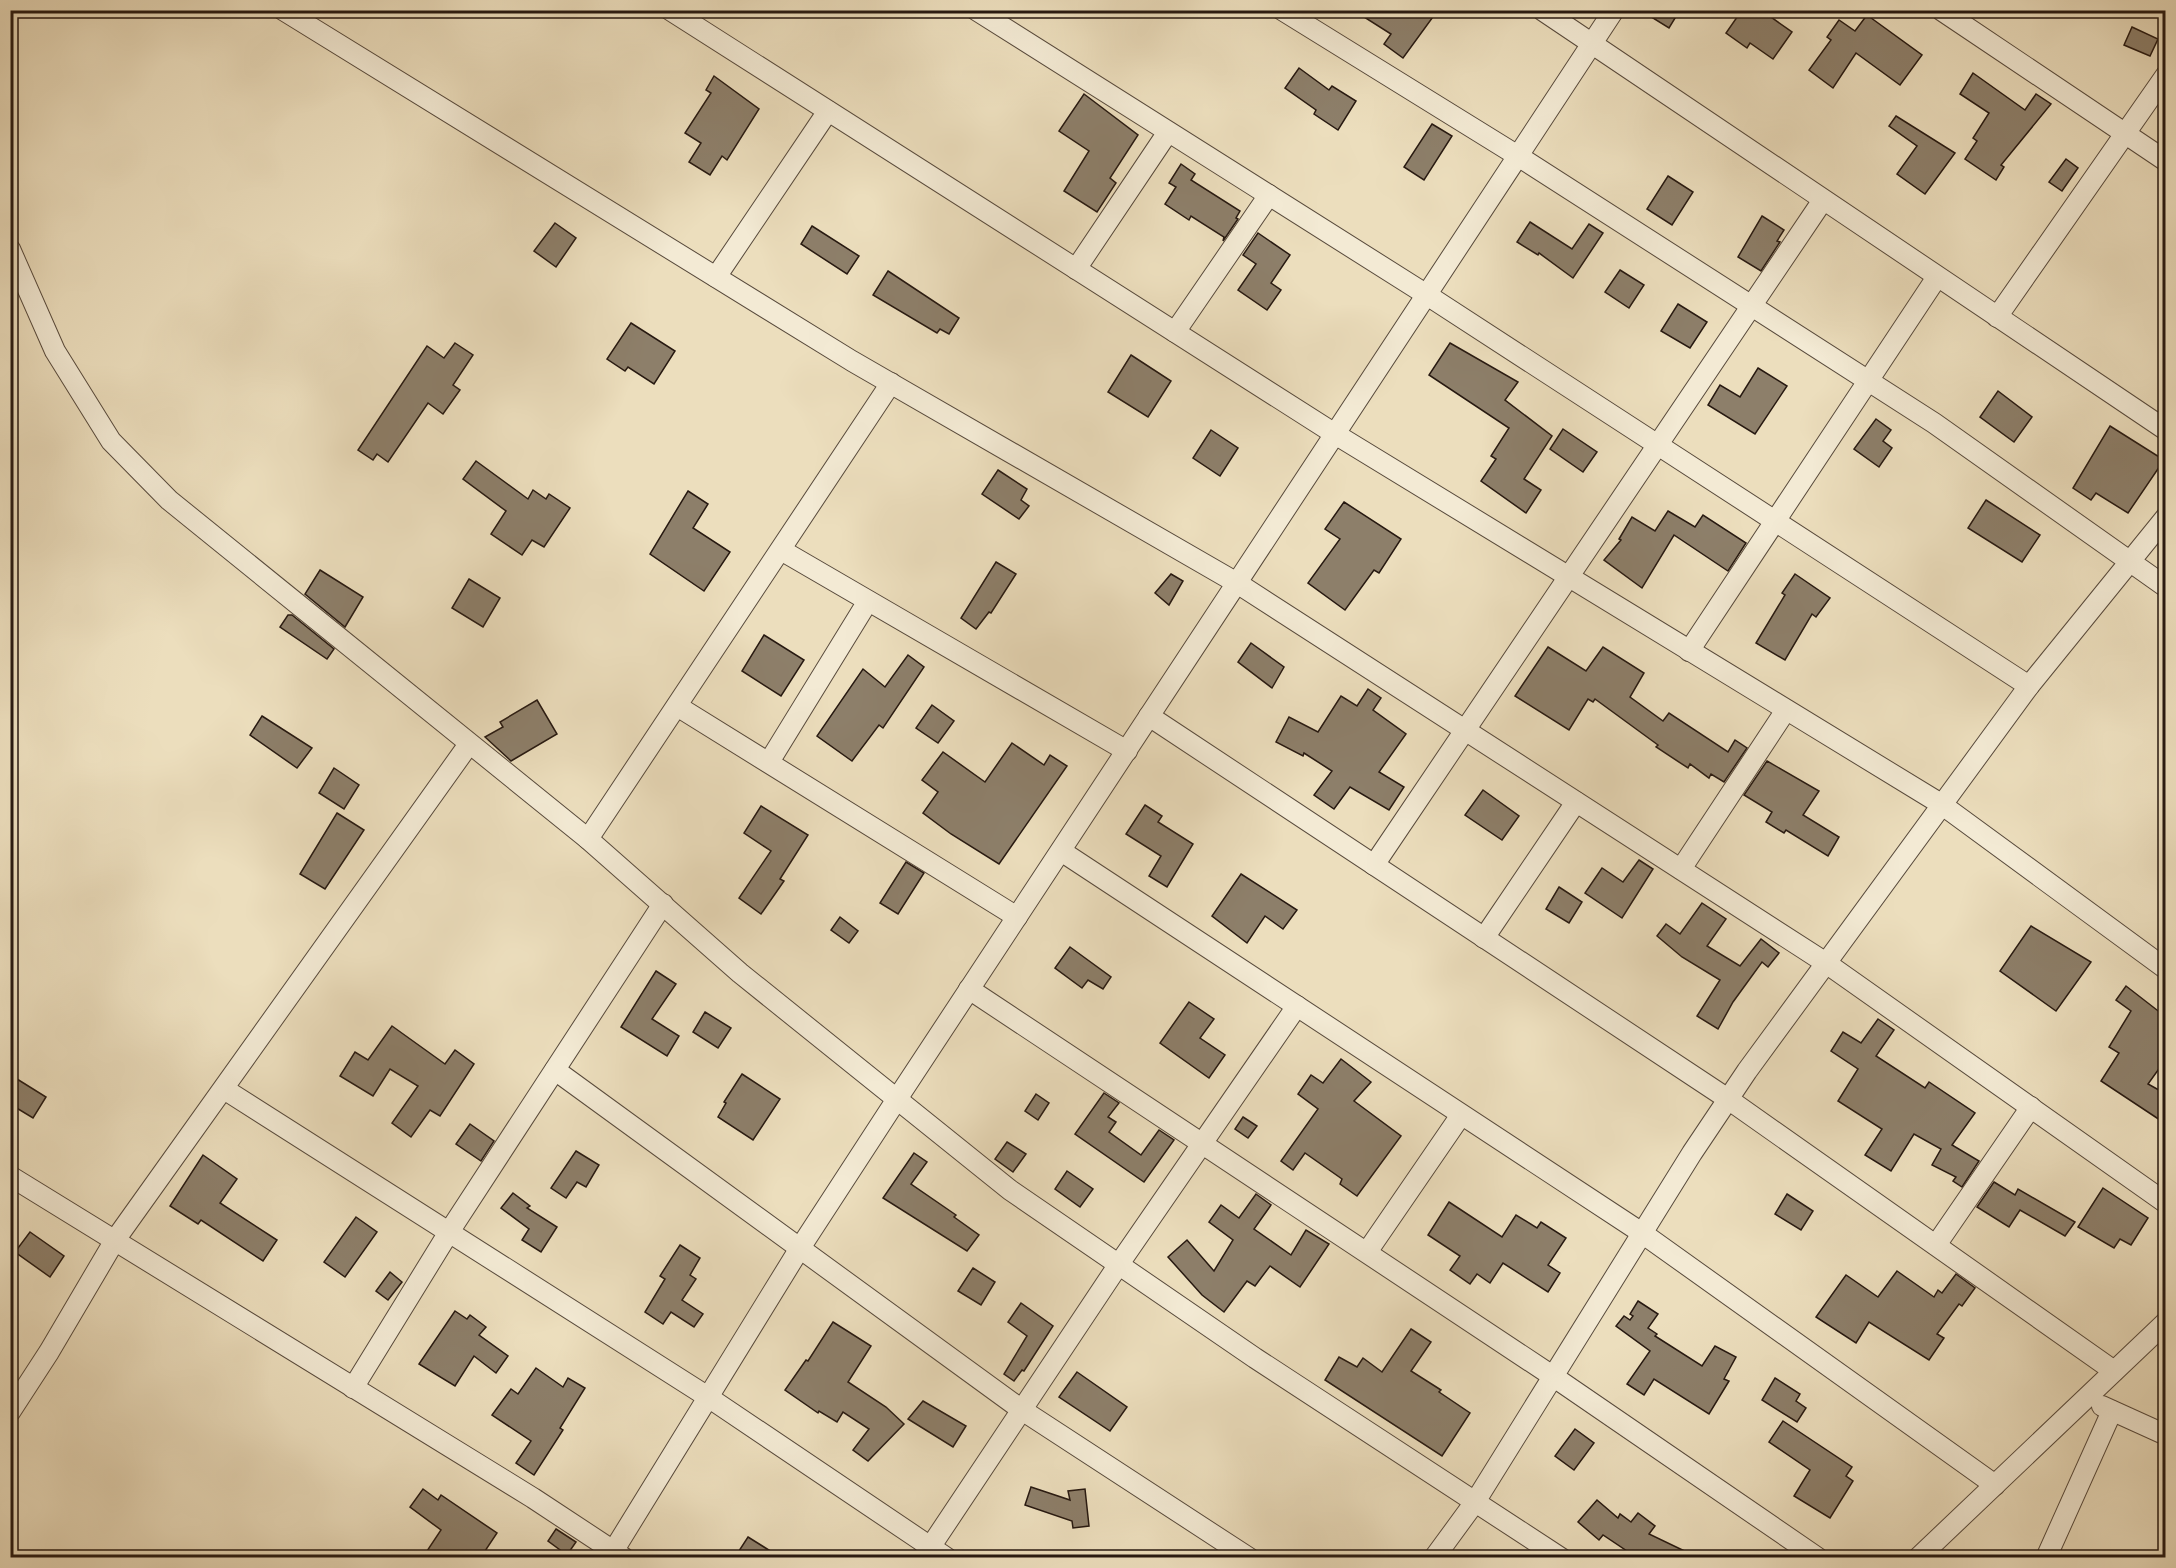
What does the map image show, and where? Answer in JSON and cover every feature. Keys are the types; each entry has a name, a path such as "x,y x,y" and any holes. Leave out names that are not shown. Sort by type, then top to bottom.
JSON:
{"street":[{"path":"283,10 891,383 1237,583 1826,963 2166,1203"},
{"path":"670,10 1335,434 1941,804 2166,969"},
{"path":"976,10 1427,295 2029,686"},
{"path":"1282,10 1518,156 1934,423 2166,587"},
{"path":"1542,10 2166,430"},
{"path":"10,1176 353,1388 616,1555 708,1397 800,1248 1614,10"},
{"path":"1941,10 2166,161"},
{"path":"1997,317 2166,75"},
{"path":"716,277 828,111"},
{"path":"1076,269 1168,132"},
{"path":"1175,332 1269,195"},
{"path":"1374,865 1823,200"},
{"path":"10,249 55,351 111,441 170,500 588,839 740,973 1010,1190 1475,1502 1561,1557"},
{"path":"1689,651 1937,277"},
{"path":"588,839 891,383"},
{"path":"1434,1557 1475,1502 1728,1099 2029,686 2166,517"},
{"path":"781,550 1127,751"},
{"path":"769,762 868,601"},
{"path":"677,706 1017,916"},
{"path":"1681,869 1786,710"},
{"path":"1149,716 1728,1099 2114,1371"},
{"path":"10,1412 49,1353 115,1240 469,744"},
{"path":"1484,938 1576,802"},
{"path":"1061,851 1642,1233 1995,1485"},
{"path":"353,1388 449,1233 663,904"},
{"path":"969,989 1554,1377 1818,1557"},
{"path":"224,1089 708,1397 933,1554 1022,1410 1119,1264 1297,1006"},
{"path":"555,1070 1022,1410 1249,1557"},
{"path":"1936,1245 2031,1107"},
{"path":"1366,1252 1461,1115"},
{"path":"1918,1557 2166,1322"},
{"path":"2086,1399 2166,1435"},
{"path":"2046,1557 2112,1411"}],"building":[{"path":"1353,10 1438,10 1403,58 1384,44 1391,34"},
{"path":"1640,10 1680,10 1669,28"},
{"path":"1742,10 1761,10 1792,32 1773,59 1750,43 1747,48 1726,33"},
{"path":"1867,15 1922,55 1900,85 1856,53 1833,88 1809,70 1831,40 1827,37 1839,20 1855,31"},
{"path":"2132,27 2158,39 2150,56 2124,45"},
{"path":"1299,68 1329,90 1332,86 1356,101 1338,130 1314,114 1316,110 1285,88"},
{"path":"1973,73 2025,110 2036,94 2051,104 2001,165 2004,167 1996,180 1965,159 1977,141 1973,138 1989,113 1960,94"},
{"path":"714,76 759,109 727,160 722,156 710,175 689,162 701,143 685,133 711,93 706,90"},
{"path":"1084,94 1138,135 1110,178 1116,183 1097,212 1064,191 1089,151 1059,131"},
{"path":"1896,116 1955,153 1925,194 1897,174 1917,146 1889,126"},
{"path":"1432,124 1452,136 1424,180 1404,167"},
{"path":"2066,159 2078,168 2062,191 2049,182"},
{"path":"1181,164 1195,174 1191,180 1240,211 1236,218 1238,219 1223,241 1224,237 1191,216 1189,220 1165,204 1176,187 1169,183"},
{"path":"1668,176 1693,192 1672,225 1647,209"},
{"path":"1762,216 1784,230 1777,241 1780,242 1761,271 1738,257"},
{"path":"1530,222 1572,249 1589,224 1603,233 1573,278 1539,253 1538,255 1517,242"},
{"path":"555,223 576,238 556,267 534,251"},
{"path":"812,226 859,256 847,274 801,244"},
{"path":"1258,233 1290,255 1271,283 1281,290 1267,310 1238,290 1256,264 1243,255"},
{"path":"1620,270 1644,285 1629,308 1605,292"},
{"path":"888,271 959,318 949,334 940,329 937,333 873,295"},
{"path":"1678,304 1707,322 1690,348 1661,331"},
{"path":"631,323 675,351 654,384 628,367 625,371 607,359"},
{"path":"455,343 473,355 453,385 460,390 443,414 428,403 388,462 377,454 373,460 358,450 427,346 444,358"},
{"path":"1450,343 1518,382 1505,400 1552,436 1524,479 1541,490 1526,513 1481,481 1496,459 1491,456 1509,428 1429,375"},
{"path":"1131,355 1171,381 1148,417 1108,392"},
{"path":"1758,368 1787,386 1755,434 1708,405 1720,385 1740,397"},
{"path":"1998,391 2032,417 2014,442 1980,417"},
{"path":"1876,419 1891,430 1883,441 1892,448 1879,467 1854,449"},
{"path":"2110,426 2164,460 2128,513 2096,493 2091,500 2073,488"},
{"path":"1563,429 1597,452 1583,472 1550,449"},
{"path":"1211,430 1238,448 1220,476 1193,458"},
{"path":"476,461 528,499 533,490 546,499 549,494 570,508 544,547 532,540 522,555 491,534 506,511 463,479"},
{"path":"998,470 1027,489 1021,500 1029,506 1019,519 982,494"},
{"path":"688,491 708,504 693,528 730,552 704,591 650,554"},
{"path":"1986,500 2040,535 2022,562 1968,528"},
{"path":"1344,502 1401,539 1379,573 1374,570 1345,610 1308,583 1340,539 1325,529"},
{"path":"1668,511 1695,527 1703,515 1746,543 1728,571 1674,535 1642,588 1604,560 1621,540 1619,539 1632,517 1655,531"},
{"path":"996,562 1016,574 991,613 989,612 976,629 961,618"},
{"path":"320,570 363,597 345,627 305,594"},
{"path":"1171,574 1183,581 1169,605 1155,593"},
{"path":"1795,574 1830,598 1816,617 1812,614 1785,660 1756,643 1785,595 1782,593"},
{"path":"469,579 500,598 483,627 452,608"},
{"path":"288,615 292,615 334,649 327,659 280,627"},
{"path":"764,635 804,660 781,696 742,671"},
{"path":"1251,643 1284,667 1272,688 1238,662"},
{"path":"1548,647 1586,671 1603,647 1644,673 1630,697 1663,721 1669,713 1728,752 1735,740 1747,748 1724,782 1711,774 1709,778 1690,764 1688,768 1656,747 1658,745 1595,699 1593,702 1588,699 1569,730 1515,696"},
{"path":"908,655 924,667 883,728 879,725 852,761 817,736 863,669 885,687"},
{"path":"1368,689 1381,698 1373,710 1406,734 1379,772 1404,787 1389,810 1350,787 1334,809 1314,795 1332,771 1304,753 1303,756 1276,742 1289,717 1318,732 1341,696 1357,706"},
{"path":"537,700 557,734 511,761 485,737 503,727 500,722"},
{"path":"932,705 954,721 938,743 916,728"},
{"path":"262,716 312,748 297,768 250,735"},
{"path":"1012,743 1044,765 1050,755 1067,766 999,864 951,834 923,813 938,792 922,780 943,752 985,782"},
{"path":"1767,761 1819,791 1803,815 1839,837 1828,856 1786,830 1784,833 1766,822 1772,812 1744,795"},
{"path":"334,768 359,785 344,809 319,793"},
{"path":"1483,790 1519,816 1502,840 1465,815"},
{"path":"1145,805 1162,816 1158,822 1193,844 1167,887 1149,876 1161,856 1126,834"},
{"path":"761,806 808,835 780,879 784,881 761,914 739,898 771,851 744,833"},
{"path":"337,813 364,830 325,889 300,874"},
{"path":"1639,860 1653,869 1622,918 1585,893 1602,868 1623,882"},
{"path":"906,862 924,873 898,914 880,903"},
{"path":"1241,874 1297,910 1283,929 1265,916 1247,943 1212,916"},
{"path":"1559,887 1582,902 1569,923 1546,909"},
{"path":"1702,903 1726,919 1707,946 1740,966 1761,939 1779,953 1768,967 1762,962 1733,1002 1718,1029 1697,1016 1720,980 1682,957 1657,936 1666,924 1680,934"},
{"path":"840,917 858,931 849,943 831,930"},
{"path":"2031,926 2091,962 2056,1011 2000,971"},
{"path":"1070,947 1111,977 1103,989 1088,980 1082,988 1055,968"},
{"path":"656,971 676,984 652,1019 679,1036 667,1056 621,1027"},
{"path":"2126,986 2166,1017 2166,1059 2148,1084 2166,1094 2166,1124 2101,1081 2119,1053 2109,1047 2131,1011 2116,1000"},
{"path":"1189,1002 1214,1019 1200,1038 1225,1055 1209,1078 1160,1043"},
{"path":"705,1012 731,1028 718,1048 693,1032"},
{"path":"1878,1019 1894,1030 1876,1056 1925,1088 1929,1082 1975,1113 1952,1145 1979,1161 1962,1187 1953,1181 1956,1177 1932,1165 1941,1149 1914,1134 1891,1171 1865,1155 1882,1129 1838,1101 1858,1069 1831,1051 1843,1032 1861,1043"},
{"path":"392,1026 445,1064 455,1050 474,1064 440,1116 430,1110 411,1137 392,1123 418,1086 390,1069 373,1096 340,1076 355,1052 368,1060"},
{"path":"1341,1059 1371,1082 1354,1101 1401,1136 1357,1196 1340,1184 1342,1179 1305,1153 1293,1170 1281,1161 1318,1109 1298,1094 1311,1075 1323,1083"},
{"path":"742,1074 780,1099 753,1140 718,1117 726,1103 724,1102"},
{"path":"17,1079 46,1097 33,1118 10,1104 10,1089"},
{"path":"1104,1093 1119,1103 1108,1117 1116,1122 1109,1132 1141,1155 1159,1130 1174,1140 1144,1182 1075,1134"},
{"path":"1036,1094 1049,1103 1038,1120 1025,1111"},
{"path":"1243,1117 1257,1126 1248,1138 1235,1129"},
{"path":"470,1124 494,1141 481,1161 456,1144"},
{"path":"1007,1142 1026,1154 1013,1172 995,1159"},
{"path":"576,1151 599,1165 586,1187 577,1182 566,1198 551,1188"},
{"path":"914,1153 927,1162 911,1184 956,1215 954,1217 979,1235 967,1251 883,1198"},
{"path":"203,1155 237,1179 220,1203 277,1240 263,1261 201,1220 198,1224 170,1206"},
{"path":"1067,1171 1093,1189 1080,1207 1055,1189"},
{"path":"1994,1182 2015,1195 2018,1189 2075,1222 2065,1236 2020,1210 2009,1227 1977,1207"},
{"path":"2103,1188 2148,1218 2131,1245 2120,1239 2114,1248 2078,1227"},
{"path":"513,1193 530,1206 527,1208 557,1227 541,1252 522,1240 529,1229 501,1208"},
{"path":"1256,1194 1271,1205 1254,1229 1291,1255 1306,1230 1329,1244 1300,1287 1270,1266 1255,1286 1247,1281 1224,1312 1202,1295 1168,1257 1187,1240 1214,1271 1233,1240 1209,1222 1221,1205 1239,1218"},
{"path":"1787,1194 1813,1211 1801,1230 1775,1214"},
{"path":"1449,1202 1502,1237 1516,1215 1537,1228 1541,1222 1566,1238 1548,1265 1560,1273 1548,1292 1503,1263 1490,1283 1477,1274 1470,1284 1450,1270 1460,1256 1428,1235"},
{"path":"356,1217 377,1232 345,1277 324,1262"},
{"path":"30,1232 64,1256 50,1277 15,1252"},
{"path":"680,1245 700,1258 690,1275 696,1279 682,1300 703,1314 694,1327 671,1312 663,1324 645,1312 665,1279 660,1276"},
{"path":"973,1268 995,1282 981,1305 958,1291"},
{"path":"1897,1271 1934,1297 1938,1290 1942,1293 1956,1274 1975,1288 1962,1306 1959,1304 1937,1334 1944,1338 1929,1360 1869,1322 1856,1343 1816,1317 1846,1275 1878,1297"},
{"path":"390,1272 402,1282 388,1300 376,1291"},
{"path":"1638,1301 1658,1314 1648,1328 1657,1334 1655,1336 1702,1366 1715,1346 1736,1357 1724,1379 1729,1381 1709,1414 1654,1379 1644,1395 1627,1384 1650,1351 1616,1326 1624,1316 1630,1320 1633,1316 1630,1314"},
{"path":"1021,1303 1053,1326 1024,1371 1022,1370 1014,1381 1004,1374 1027,1336 1008,1322"},
{"path":"455,1311 467,1319 470,1315 486,1327 479,1335 508,1356 496,1373 474,1356 455,1386 419,1364"},
{"path":"833,1322 871,1346 848,1382 886,1407 904,1424 868,1461 853,1450 869,1429 843,1412 837,1422 819,1411 818,1413 785,1390 806,1360 808,1361"},
{"path":"1411,1329 1431,1342 1411,1371 1441,1390 1439,1392 1470,1413 1442,1456 1325,1380 1339,1357 1357,1367 1363,1358 1382,1372"},
{"path":"536,1368 563,1387 568,1378 585,1388 560,1428 563,1430 534,1475 516,1463 531,1441 492,1415 511,1389 518,1394"},
{"path":"1077,1372 1127,1407 1110,1431 1059,1397"},
{"path":"1775,1378 1800,1394 1796,1401 1806,1408 1797,1422 1762,1400"},
{"path":"923,1401 966,1426 953,1447 908,1419"},
{"path":"1783,1421 1852,1467 1846,1476 1853,1481 1830,1518 1794,1496 1810,1470 1769,1442"},
{"path":"1575,1429 1594,1443 1574,1470 1555,1456"},
{"path":"1031,1487 1070,1500 1068,1491 1085,1489 1089,1526 1073,1528 1072,1521 1025,1505"},
{"path":"423,1489 438,1500 441,1495 497,1533 481,1557 423,1557 441,1530 410,1507"},
{"path":"1597,1500 1618,1518 1620,1514 1631,1522 1638,1513 1655,1526 1649,1534 1697,1557 1636,1557 1603,1535 1599,1540 1578,1522"},
{"path":"556,1529 576,1542 567,1555 548,1541"},
{"path":"748,1537 780,1557 735,1557"}]}
